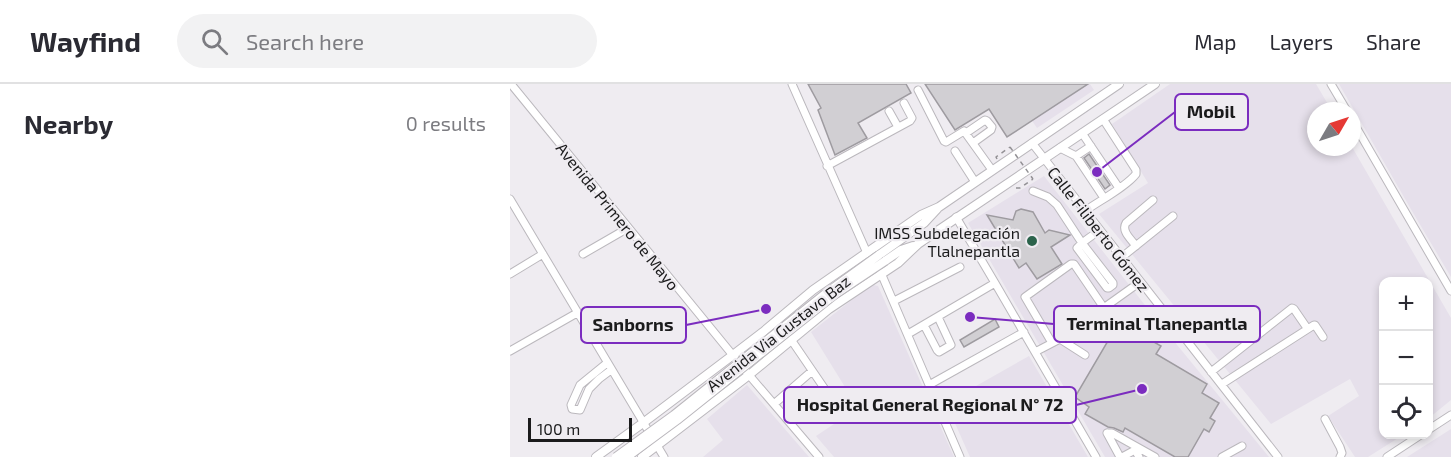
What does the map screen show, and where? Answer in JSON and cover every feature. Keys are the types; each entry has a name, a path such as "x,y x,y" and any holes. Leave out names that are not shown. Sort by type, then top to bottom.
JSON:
{"main road":[{"name":"Avenida Via Gustavo Baz","path":"596,457 763,332 813,290 921,215 939,207 1119,84"},
{"name":"Avenida Via Gustavo Baz","path":"642,457 777,353 829,309 898,263 918,244 1155,84"},
{"name":"Avenida Via Gustavo Baz","path":"627,457 882,258 924,223 939,207"},
{"name":"Avenida Via Gustavo Baz","path":"616,457 674,415 825,294 882,258 918,244"},
{"path":"763,332 761,336 763,344 777,353"}],"street":[{"name":"Avenida Primero de Mayo","path":"511,84 819,457"},
{"path":"792,84 867,253"},
{"path":"1331,84 1342,102"},
{"path":"918,90 944,141 946,142 962,131 992,170"},
{"path":"827,166 912,119 904,103"},
{"path":"889,111 898,127"},
{"path":"1085,211 1134,178 1136,174 1136,170 1103,119"},
{"path":"966,134 985,120 987,121 992,129 973,143"},
{"path":"1082,133 1119,188"},
{"path":"1361,136 1451,291"},
{"name":"Calle Filiberto Gómez","path":"1032,143 1278,457"},
{"path":"1076,156 1091,146"},
{"path":"1060,148 1076,156 1104,198"},
{"path":"955,151 975,182"},
{"path":"1033,191 1053,201 1082,243 1113,283 1113,286 1109,288 1077,249 1077,247 1082,243 1100,230"},
{"path":"510,199 664,457"},
{"path":"1136,246 1124,230 1124,226 1153,200"},
{"path":"1122,258 1173,216"},
{"path":"956,217 1096,457"},
{"path":"583,254 628,228"},
{"path":"510,274 543,255"},
{"path":"1052,343 1024,297 1071,264 1074,264 1104,308"},
{"path":"894,301 960,267"},
{"path":"881,273 960,457"},
{"path":"1035,352 1060,339 1140,282"},
{"path":"908,334 995,283"},
{"path":"1211,372 1292,308 1307,328"},
{"path":"510,351 577,313"},
{"path":"924,325 937,350 942,351 951,345 938,317"},
{"path":"1222,384 1307,328 1316,325 1323,337"},
{"path":"929,385 1024,332"},
{"path":"1060,339 1085,355"},
{"path":"792,341 835,404"},
{"path":"591,381 609,367"},
{"path":"774,404 812,371"},
{"path":"1433,427 1451,415"},
{"path":"1324,419 1340,447 1342,453 1340,457"},
{"path":"1135,450 1121,457 1107,433 1112,433 1135,450 1155,457"},
{"path":"1388,457 1416,439"},
{"path":"1222,457 1242,446"}],"path":[{"path":"996,157 1010,147 1033,179 1020,188"}],"shaded area":[{"path":"1007,84 1090,84 1094,90 1037,128"},
{"path":"1170,84 1316,84 1327,102 1307,102 1307,156 1357,156 1427,277 1379,277 1379,439 1397,439 1368,457 1355,457 1328,416 1359,396 1350,379 1271,424 1099,214 1148,183 1112,124"},
{"path":"1339,84 1451,84 1451,277 1361,122 1361,102 1349,102"},
{"path":"1044,176 1155,318 1269,457 1105,457 968,223"},
{"path":"874,285 878,286 954,457 834,457 816,436 858,408 811,332"},
{"path":"1433,287 1451,318 1451,400 1433,415"},
{"path":"1029,356 1088,457 970,457 946,403"},
{"path":"747,385 809,457 703,457 723,440 707,419"},
{"path":"1451,429 1451,457 1407,457"}],"building":[{"path":"808,84 906,84 911,93 858,123 867,138 835,155 818,110 821,108"},
{"path":"925,84 1088,84 1007,137 989,109 955,130"},
{"path":"1089,154 1110,185 1105,189 1084,158"},
{"name":"IMSS Subdelegación Tlalnepantla","path":"1021,209 1033,212 1045,233 1049,230 1070,235 1051,247 1062,264 1037,279 1026,263 1019,268 987,215 1013,220 1016,211"},
{"path":"995,319 999,327 964,347 960,340"},
{"path":"1119,322 1161,346 1156,354 1207,384 1202,393 1219,403 1210,418 1215,421 1209,432 1204,429 1188,457 1175,457 1125,428 1123,432 1108,427 1085,414 1089,407 1075,397"}],"place":[{"name":"Mobil","path":"1097,172"},
{"name":"IMSS Subdelegación Tlalnepantla","path":"1032,241"},
{"name":"Sanborns","path":"766,309"},
{"name":"Terminal Tlanepantla","path":"970,317"},
{"name":"Hospital General Regional N° 72","path":"1142,389"}]}
